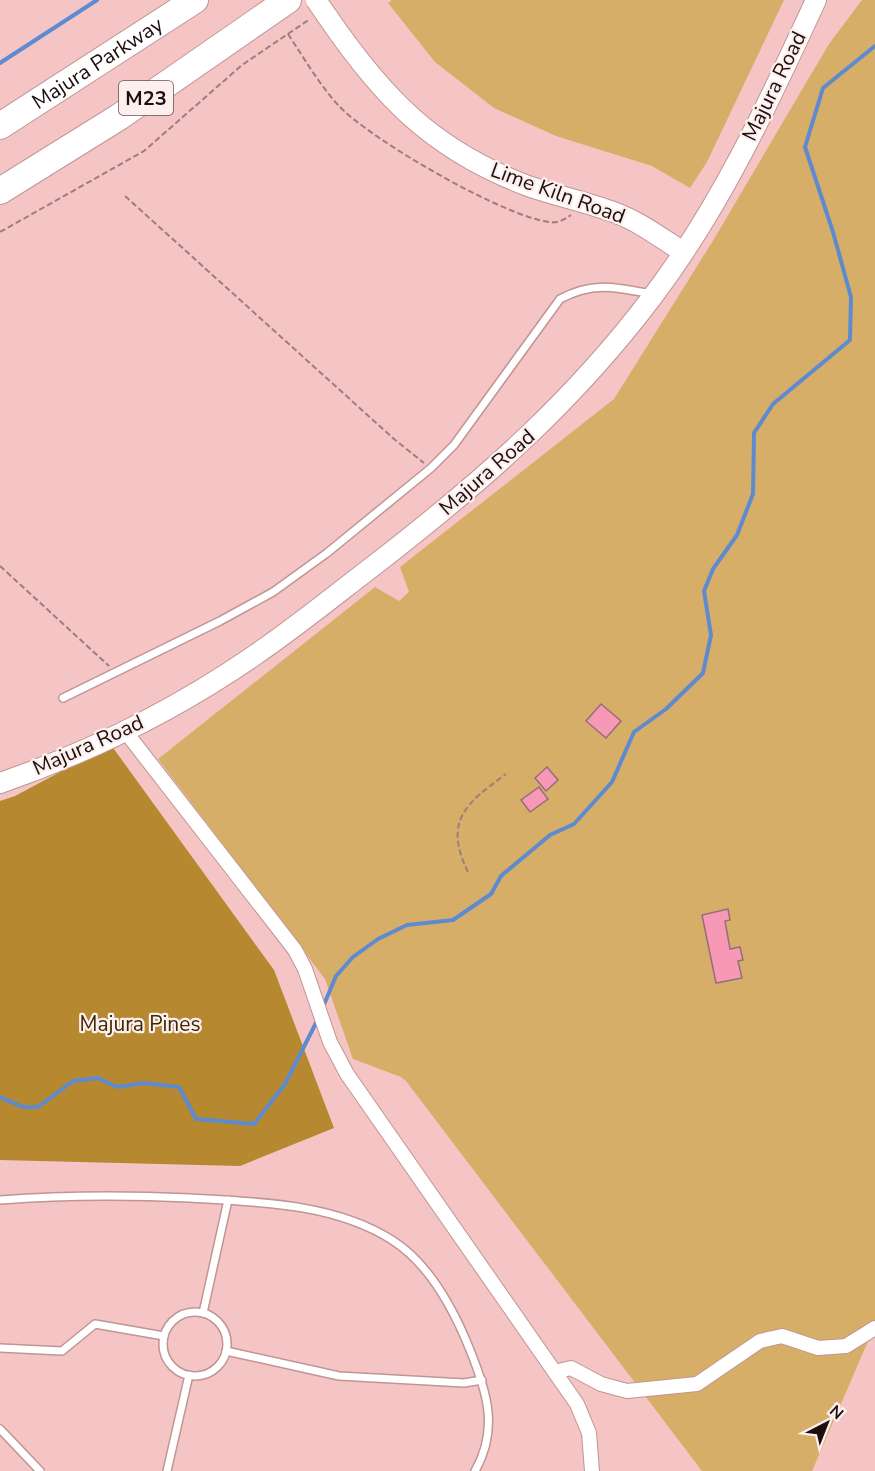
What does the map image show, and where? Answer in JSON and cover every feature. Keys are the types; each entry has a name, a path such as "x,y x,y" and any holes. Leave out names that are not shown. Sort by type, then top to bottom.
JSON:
{"highway":[{"name":"Majura Parkway","path":"0,126 195,0"},
{"name":"M23","path":"0,191 119,117 288,0"}],"street":[{"name":"Majura Road","path":"0,783 126,731 182,700 287,633 506,459 572,394 654,295 729,176 765,108 816,0"},
{"name":"Lime Kiln Road","path":"319,11 376,83 432,136 491,170 631,220 683,252"},
{"path":"126,731 295,950 305,969 330,1042 346,1074 555,1372 584,1419 590,1441 592,1471"},
{"path":"555,1372 572,1368 601,1384 627,1391 697,1384 760,1341 782,1336 819,1348 846,1347 875,1328"}],"lane":[{"path":"63,698 220,621 273,592 327,553 431,468 454,445 560,299 579,288 614,286 654,295"},
{"path":"0,1200 130,1196 228,1200 326,1212 372,1228 394,1241 422,1268 437,1287 465,1337 490,1408 488,1441 476,1471"},
{"path":"203,1313 228,1200"},
{"path":"203,1313 220,1323 227,1340 226,1351 217,1367 209,1373 189,1375 168,1361 163,1344 164,1336 175,1319 184,1314 203,1313"},
{"path":"0,1348 62,1351 95,1324 164,1336"},
{"path":"226,1351 339,1376 464,1383 482,1380"},
{"path":"168,1471 189,1375"},
{"path":"0,1429 40,1471"}],"path":[{"path":"0,232 144,150 233,72 319,11"},
{"path":"288,34 339,106 375,136 418,162 464,188 537,220 561,222 574,210 577,201"},
{"path":"125,196 394,439 431,468"},
{"path":"0,566 116,672"},
{"path":"468,872 456,846 456,828 467,808 482,792 506,774"}],"shaded area":[{"path":"392,0 784,0 707,162 690,188 652,166 556,136 494,108 435,62 388,3"},
{"path":"862,0 875,0 875,1325 812,1471 702,1471 406,1081 353,1059 325,979 158,759 375,587 399,601 409,592 400,567 614,399 714,239 829,44"}],"green space":[{"name":"Majura Pines","path":"111,745 274,970 334,1128 240,1166 0,1160 0,801 15,796"}],"building":[{"path":"601,704 621,721 606,738 586,721"},
{"path":"547,767 558,780 546,791 535,778"},
{"path":"539,787 548,799 530,812 521,800"},
{"path":"728,909 730,920 725,921 730,949 740,947 743,960 738,961 742,978 716,983 702,915"}],"waterway":[{"path":"0,63 97,0"},
{"path":"323,1007 336,976 353,957 378,939 407,925 453,920 491,894 501,876 550,835 574,824 612,782 634,732 666,709 703,673 711,635 704,591 713,569 737,535 753,494 754,433 773,404 850,340 851,297 833,232 805,147 823,88 875,46"},
{"path":"0,1097 23,1107 38,1107 73,1081 98,1078 117,1087 144,1083 179,1087 196,1119 254,1124 285,1084 318,1019"}]}
